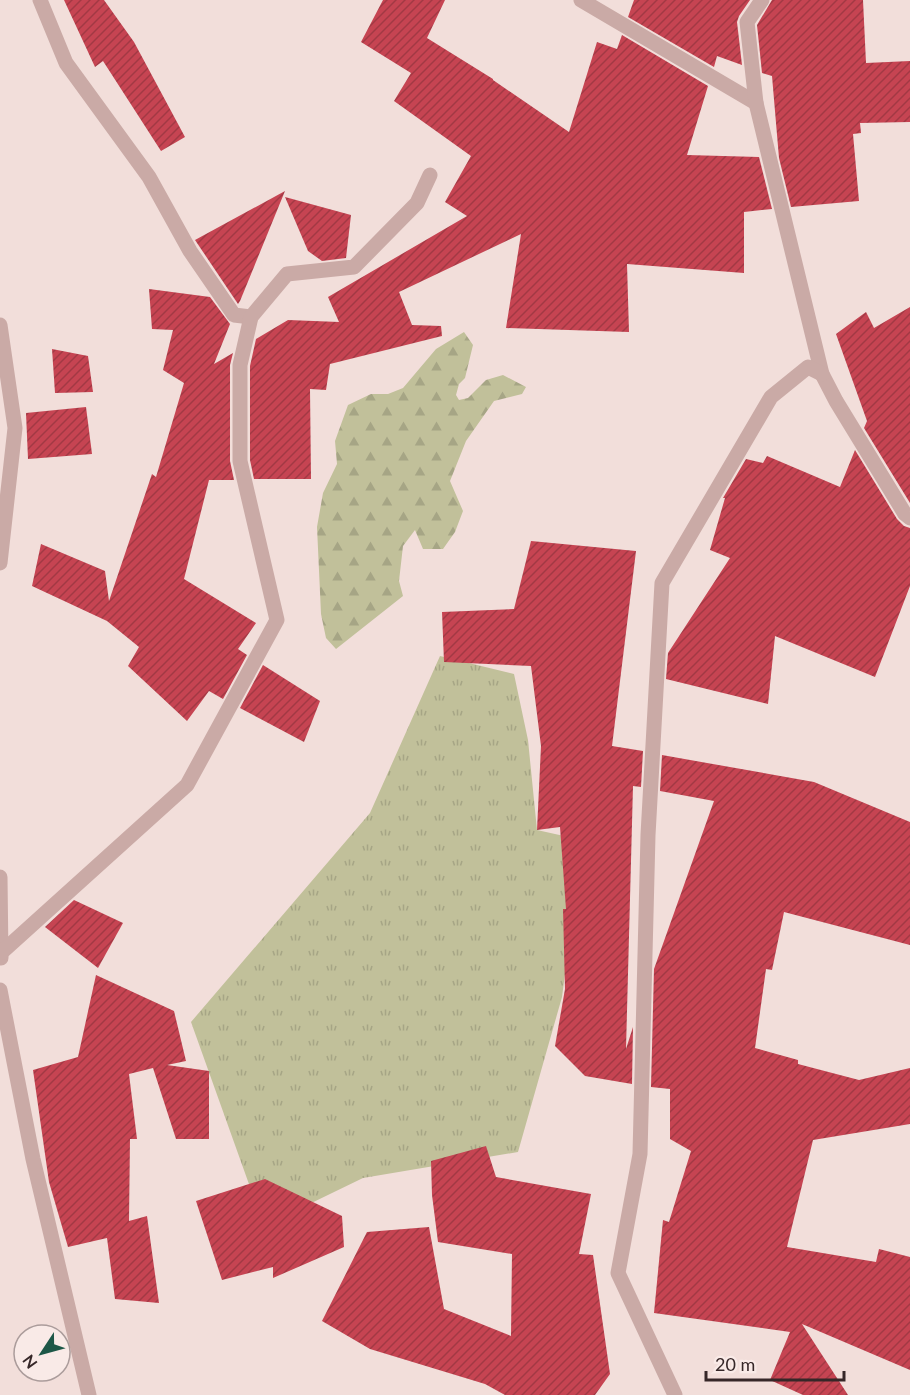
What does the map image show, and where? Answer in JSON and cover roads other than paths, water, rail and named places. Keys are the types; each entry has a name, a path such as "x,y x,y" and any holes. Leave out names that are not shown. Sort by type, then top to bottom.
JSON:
{"street":[{"path":"40,0 66,63 149,177 190,251 234,315 251,317"},
{"path":"580,0 756,103"},
{"path":"762,0 747,22 756,103 822,374 853,429 905,514 910,518"},
{"path":"1,957 187,786 277,620 240,461 240,365 251,317 287,274 354,267 417,204 430,175"},
{"path":"0,325 15,428 0,563"},
{"path":"675,1395 618,1274 640,1155 648,835 662,582 771,398 808,367 822,374"},
{"path":"0,878 1,957"},
{"path":"0,990 33,1159 89,1395"}]}
